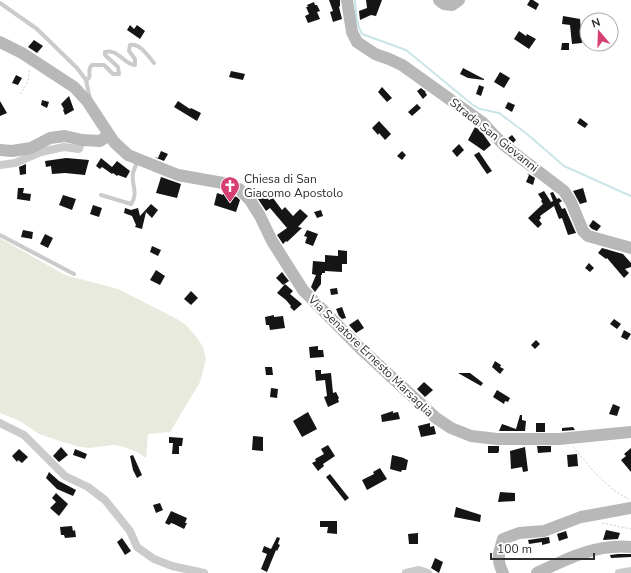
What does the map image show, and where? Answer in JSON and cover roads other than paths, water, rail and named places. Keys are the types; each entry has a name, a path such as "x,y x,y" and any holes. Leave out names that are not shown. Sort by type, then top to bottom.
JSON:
{"street":[{"name":"Strada San Giovanni","path":"347,0 352,32 357,42 375,54 402,65 483,123 505,146 560,187 571,202 583,231 588,236 631,248"},
{"path":"439,0 444,4 452,5 459,0"},
{"name":"Via Senatore Ernesto Marsaglia","path":"0,42 22,53 48,72 74,87 91,107 109,135 128,155 178,175 223,183 239,189 250,200 260,216 272,241 302,290 371,358 436,418 452,428 471,436 497,440 559,439 631,432"},
{"path":"0,150 12,151 31,148 50,138 65,136 82,140 100,141 109,135"},
{"path":"0,165 15,163 41,152 64,147 79,149 82,140"},
{"path":"0,423 24,435 65,476 88,486 105,500 130,530 137,547 154,559 172,566 204,573"},
{"path":"503,573 500,568 498,555 503,539 519,533 544,531 581,517 631,508"},
{"path":"537,573 571,556 592,550 631,547"},
{"path":"406,573 419,570 428,573"},
{"path":"619,573 631,571"}],"lane":[{"path":"0,3 37,29 62,52 86,80 91,107"},
{"path":"86,80 89,78 89,67 92,65 104,65 114,74 119,74 118,67 105,55 109,50 116,53 129,64 135,65 136,59 129,50 130,45 134,44 138,46 154,63"},
{"path":"101,195 131,204 135,200 133,174 139,159"},
{"path":"0,235 74,274"}],"waterway":[{"path":"355,0 357,22 362,34 406,50 473,105 480,109 499,113 527,134 564,166 631,196"}],"place":[{"name":"Chiesa di San Giacomo Apostolo","path":"230,203"}]}
